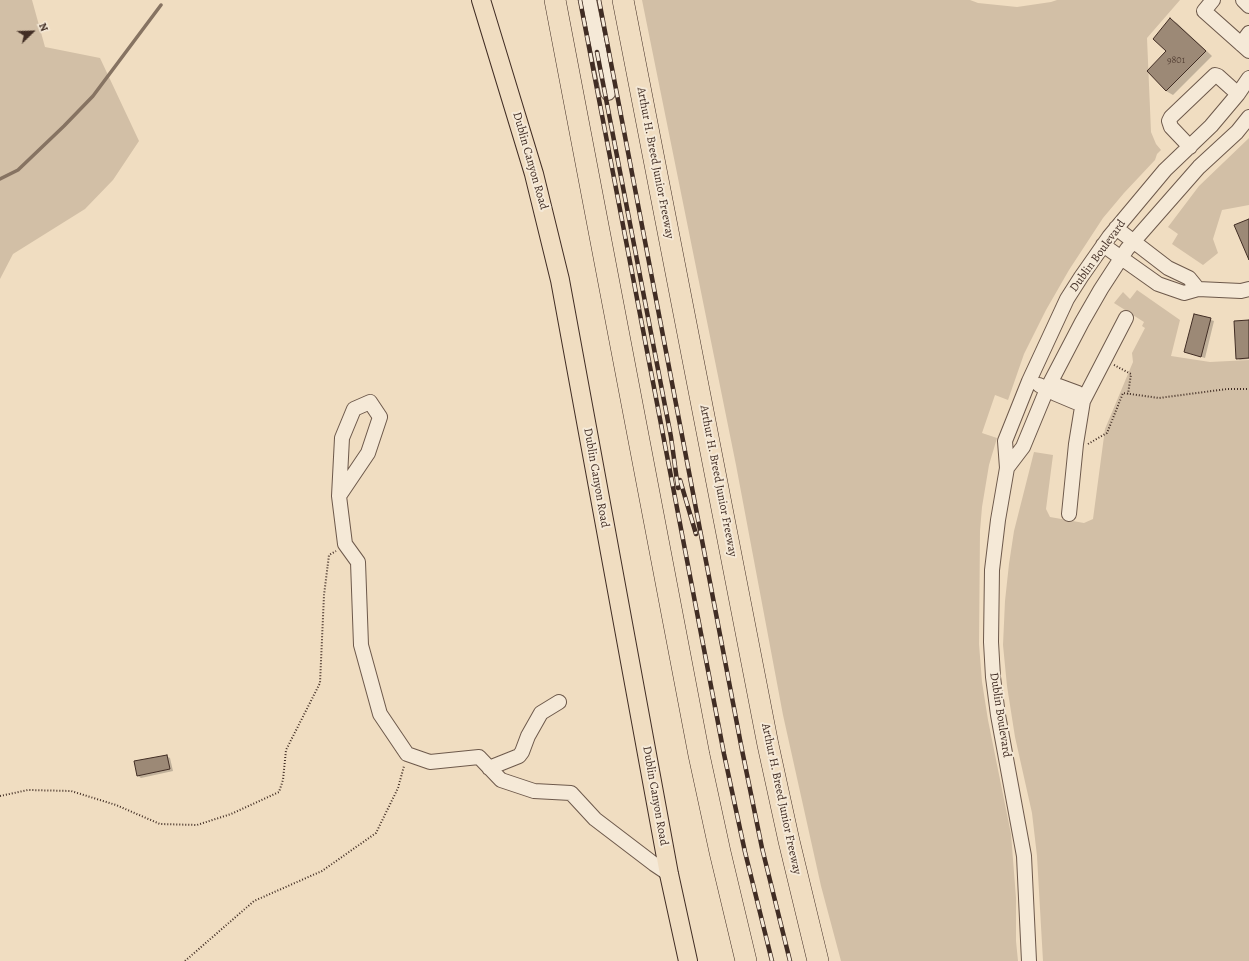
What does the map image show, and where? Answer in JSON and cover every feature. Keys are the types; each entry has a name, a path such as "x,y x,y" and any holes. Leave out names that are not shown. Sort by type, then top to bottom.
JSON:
{"highway":[{"path":"555,0 699,755 746,961"},
{"name":"Arthur H. Breed Junior Freeway","path":"623,0 772,764 818,961"}],"main road":[{"name":"Dublin Canyon Road","path":"481,0 534,174 560,280 669,874 688,961"}],"street":[{"path":"589,0 608,93"},
{"path":"1213,0 1204,11 1246,43"},
{"path":"1243,0 1249,6"},
{"path":"1190,147 1170,127 1169,121 1171,117 1215,75 1238,94"},
{"name":"Dublin Boulevard","path":"1029,961 1024,856 998,715 991,653 990,607 993,558 998,514 1007,468 1005,441 1030,381 1067,300 1103,245 1165,170 1211,126 1238,94 1249,78"},
{"name":"Dublin Boulevard","path":"1007,468 1023,447 1047,389 1097,296 1121,258 1199,167 1237,132 1249,117"},
{"path":"1116,228 1168,268 1189,278 1198,289"},
{"path":"1103,245 1158,284 1184,293 1198,289 1249,289"},
{"path":"1069,514 1075,451 1083,401 1126,318"},
{"path":"1030,381 1047,389 1059,386 1078,393 1083,401"},
{"path":"339,496 368,453 380,418 370,402 354,409 342,438 339,496 345,544 358,562 362,646 380,714 407,754 430,762 479,757 501,780 534,791 571,793 595,819 669,874"},
{"path":"490,768 519,756 528,736 541,714 559,702"}],"path":[{"path":"1105,359 1131,374 1128,394"},
{"path":"1075,451 1107,433 1123,393 1159,398 1227,389 1249,389"},
{"path":"0,796 28,790 71,790 116,805 160,824 197,825 231,814 279,792 283,780 286,750 320,683 324,595 329,555 345,544"},
{"path":"185,961 254,901 322,871 376,833 398,788 407,754"}],"shaded area":[{"path":"0,0 32,0 45,47 100,58 139,141 113,180 85,209 13,254 0,279"},
{"path":"642,0 970,0 978,3 1017,7 1057,0 1180,0 1147,38 1151,132 1156,144 1161,150 1157,154 1155,160 1103,218 1069,270 1046,310 1024,354 1008,400 995,395 982,433 997,438 989,465 982,507 980,531 979,644 982,682 988,720 1011,834 1016,898 1016,941 1018,961 841,961 821,886 783,715 736,465"},
{"path":"1249,138 1249,205 1222,210 1213,239 1218,253 1203,265 1172,244 1178,234 1168,227 1199,186"},
{"path":"1137,290 1180,320 1171,356 1210,362 1249,360 1249,961 1043,961 1037,856 1032,813 1015,737 1007,686 1003,645 1005,601 1009,564 1014,531 1034,452 1053,455 1046,509 1050,517 1084,523 1093,519 1105,429 1133,362 1132,353 1145,328 1142,326 1144,322 1114,303 1123,292 1130,299"}],"building":[{"path":"1170,18 1206,51 1166,91 1147,71 1166,51 1153,39"},
{"path":"1249,219 1249,260 1234,225"},
{"path":"1194,314 1211,318 1201,357 1184,352"},
{"path":"1249,320 1249,358 1236,359 1234,321"},
{"path":"167,755 170,769 137,776 134,761"}],"waterway":[{"path":"0,179 18,170 93,96 161,5"}],"railway":[{"path":"580,0 724,754 745,852 772,961"},
{"path":"599,0 742,750 762,848 790,961"},
{"path":"597,52 671,437 678,488"},
{"path":"680,480 696,534"}]}
